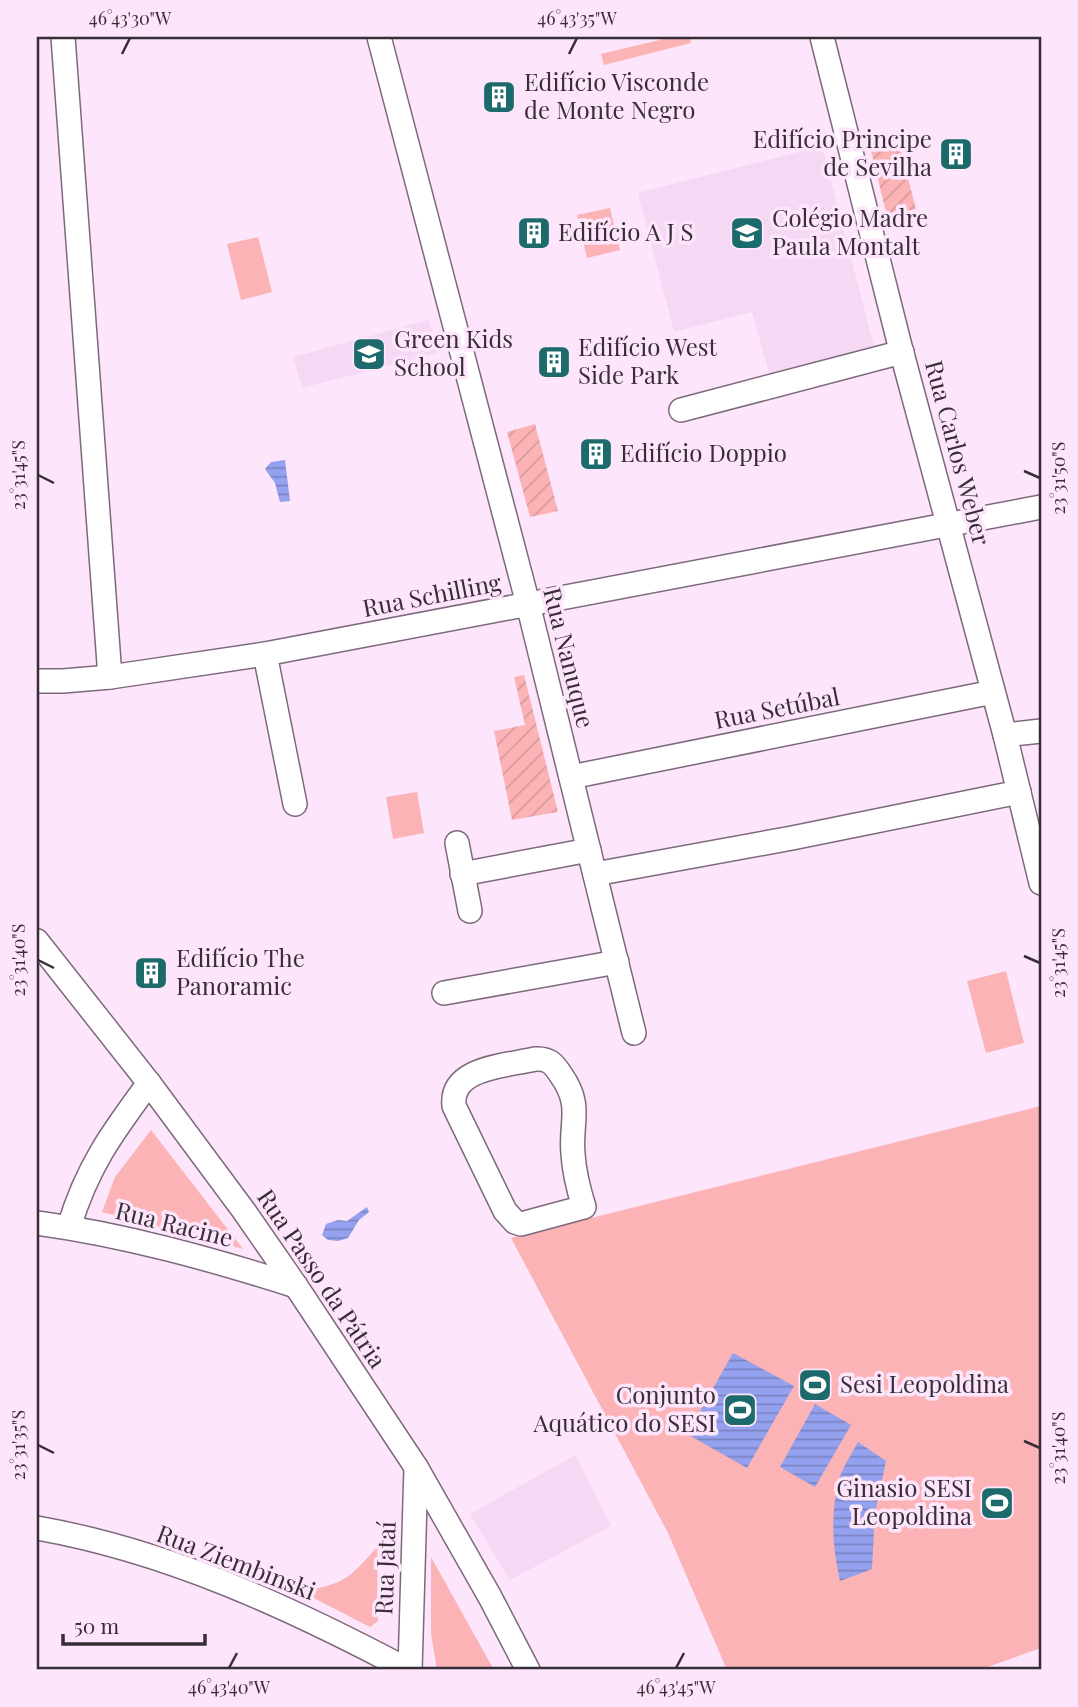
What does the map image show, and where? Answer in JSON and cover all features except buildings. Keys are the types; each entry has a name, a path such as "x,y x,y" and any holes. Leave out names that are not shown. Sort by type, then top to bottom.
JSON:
{"street":[{"path":"68,37 110,677"},
{"name":"Rua Nanuque","path":"379,37 528,604 634,1033"},
{"name":"Rua Carlos Weber","path":"822,37 902,352 1005,735 1041,883"},
{"path":"681,410 902,352"},
{"name":"Rua Schilling","path":"37,681 110,677 265,653 1041,507"},
{"path":"265,653 295,804"},
{"name":"Rua Setúbal","path":"571,777 993,692"},
{"path":"1005,735 1041,731"},
{"path":"595,874 792,838 1018,792"},
{"path":"457,843 470,911"},
{"path":"462,874 589,850"},
{"name":"Rua Passo da Pátria","path":"37,941 149,1083 296,1286 416,1467 528,1670"},
{"path":"444,993 617,962"},
{"path":"544,1059 555,1066 571,1088 575,1112 572,1151 584,1208 521,1224 515,1222 505,1211 454,1106 453,1095 457,1086 467,1075 544,1059"},
{"path":"69,1227 82,1190 101,1150 149,1083"},
{"name":"Rua Racine","path":"37,1223 112,1235 218,1262 296,1286"},
{"name":"Rua Jataí","path":"409,1670 416,1467"},
{"name":"Rua Ziembinski","path":"37,1528 73,1534 145,1555 231,1586 320,1623 409,1670"}],"shaded area":[{"path":"672,37 690,37 691,43 604,65 601,54"},
{"path":"899,144 916,209 887,216 871,151"},
{"name":"Colégio Madre Paula Montalt","path":"822,146 875,350 770,376 752,312 674,332 638,193"},
{"path":"610,208 620,250 587,258 577,215"},
{"path":"258,237 272,292 241,300 227,244"},
{"name":"Green Kids School","path":"429,320 438,353 302,388 293,357"},
{"path":"535,424 558,511 530,517 507,432"},
{"path":"524,675 558,812 512,820 494,731 525,725 514,677"},
{"path":"417,792 424,833 393,839 386,797"},
{"path":"1006,971 1024,1043 986,1053 967,981"},
{"name":"Sesi Leopoldina","path":"1041,1106 1041,1648 979,1670 727,1670 668,1533 511,1238"},
{"path":"151,1130 243,1249 102,1212 115,1177"},
{"path":"575,1455 611,1526 510,1580 470,1514"},
{"path":"377,1547 378,1621 370,1627 300,1591 344,1579"},
{"path":"431,1557 494,1670 437,1670 431,1634"}],"water":[{"path":"285,460 290,501 280,502 275,483 265,469 271,462"},
{"path":"367,1207 369,1212 359,1220 348,1238 328,1240 322,1235 326,1224 338,1220 347,1221"},
{"name":"Conjunto Aquático do SESI","path":"733,1353 794,1386 747,1468 687,1434"},
{"name":"Conjunto Aquático do SESI","path":"815,1404 851,1425 815,1487 780,1467"},
{"path":"858,1442 886,1461 875,1513 872,1569 840,1581 835,1555 833,1516 842,1473"}],"place":[{"name":"Edifício Visconde de Monte Negro","path":"499,97"},
{"name":"Edifício Principe de Sevilha","path":"956,154"},
{"name":"Edifício A J S","path":"534,233"},
{"name":"Colégio Madre Paula Montalt","path":"747,233"},
{"name":"Green Kids School","path":"369,354"},
{"name":"Edifício West Side Park","path":"554,362"},
{"name":"Edifício Doppio","path":"596,454"},
{"name":"Edifício The Panoramic","path":"151,973"},
{"name":"Sesi Leopoldina","path":"815,1385"},
{"name":"Conjunto Aquático do SESI","path":"740,1410"},
{"name":"Ginasio SESI Leopoldina","path":"997,1503"}]}
